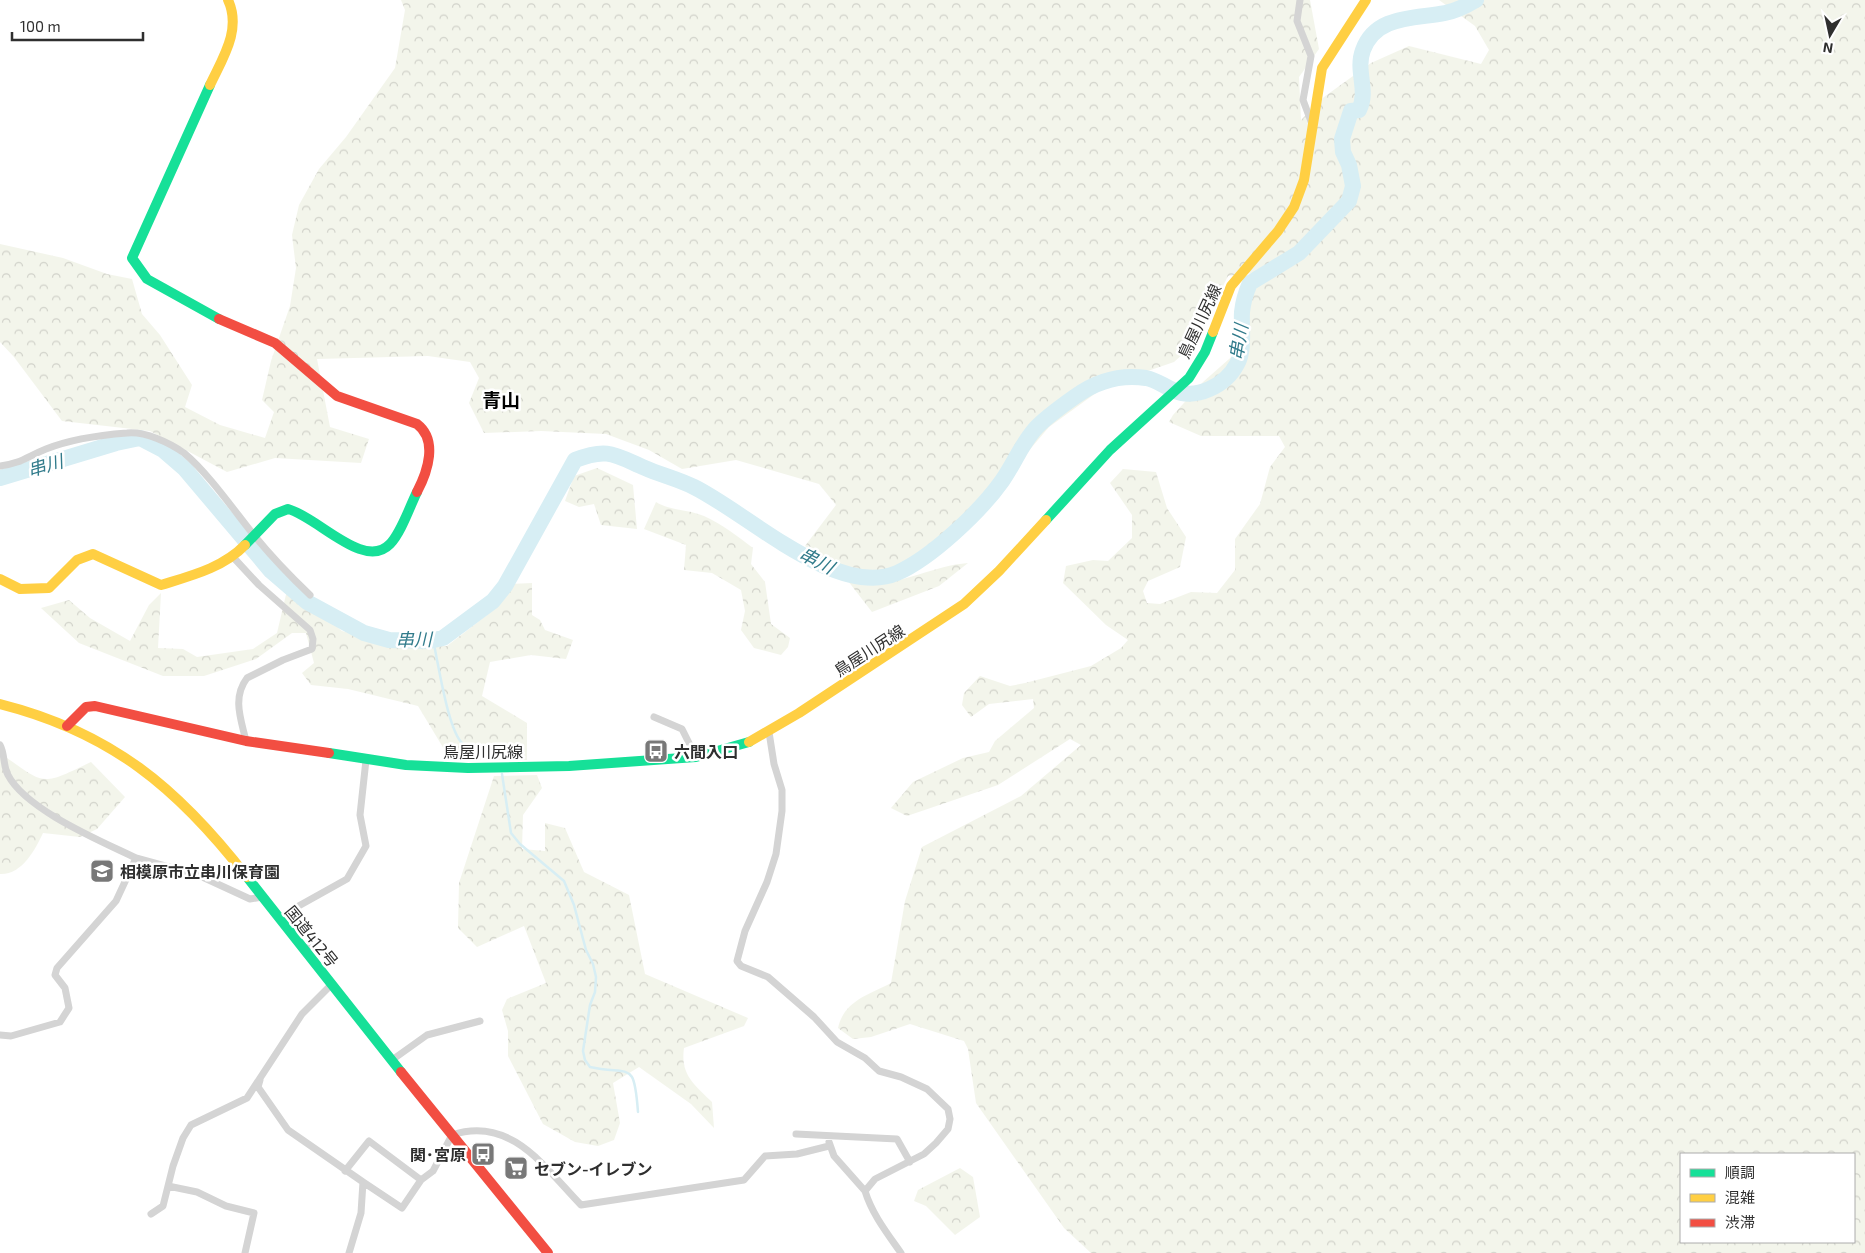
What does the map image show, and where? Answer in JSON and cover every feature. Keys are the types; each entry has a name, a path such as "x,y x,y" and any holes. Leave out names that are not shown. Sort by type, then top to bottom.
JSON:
{"main road":[{"path":"0,580 20,589 48,588 77,560 93,554 161,585 179,580 236,555 277,513 288,509 300,512 361,551 375,553 383,550 395,536 420,486 431,445 425,430 417,424 368,409 337,396 275,343 220,320 147,279 132,258 199,107 231,41 234,11 228,0"},
{"name":"鳥屋川尻線","path":"67,726 86,707 95,706 246,741 366,760 468,768 570,766 696,757 744,745 769,732 964,604 999,571 1085,475 1189,378 1205,352 1231,286 1278,231 1294,207 1304,180 1322,68 1366,0"},
{"name":"国道412号","path":"0,704 22,709 67,726 131,762 170,791 200,822 262,897 304,952 548,1253"}],"street":[{"path":"1300,0 1297,21 1311,56 1303,100 1312,124"},
{"path":"0,466 18,464 47,449 90,438 130,432 151,436 183,453 227,499 253,536 291,578 310,595"},
{"path":"236,555 259,585 310,630 313,639 312,649 282,660 247,678 243,684 238,692 239,711 246,741"},
{"path":"654,717 682,729 696,757"},
{"path":"769,732 774,764 782,790 782,811 776,854 767,882 745,931 737,961 742,966 768,978 814,1017 837,1042 865,1058 879,1070 901,1077 927,1089 948,1109 950,1119 948,1130 924,1154 875,1179 865,1190"},
{"path":"0,745 6,773 22,793 45,810 136,858 198,875 250,899 262,897"},
{"path":"304,952 313,943 295,908 347,879 366,846 360,815 366,760"},
{"path":"0,1035 12,1036 60,1022 69,1008 65,988 56,976 57,968 116,902 136,858"},
{"path":"151,1214 163,1206 183,1138 191,1126 247,1098 302,1014 331,985"},
{"path":"392,1060 427,1035 480,1021"},
{"path":"262,1075 258,1088 288,1130 345,1171 402,1208 421,1180 433,1171 452,1135 468,1129 499,1133 523,1144 581,1205 744,1180 765,1156 797,1154 829,1146"},
{"path":"796,1134 897,1140 910,1162"},
{"path":"828,1136 829,1146 834,1156 865,1190 869,1202 884,1230 901,1253"},
{"path":"345,1171 369,1142 421,1180"},
{"path":"349,1253 361,1212 363,1182"},
{"path":"168,1186 197,1192 226,1206 254,1214 245,1253"}],"green space":[{"path":"401,0 1310,0 1319,49 1299,77 1301,120 1324,97 1371,63 1409,46 1481,64 1489,50 1475,26 1439,0 1865,0 1865,1253 1091,1253 1064,1228 976,1103 968,1049 964,1041 910,1024 871,1037 853,1039 838,1028 841,1019 851,1005 866,995 891,983 905,901 922,847 1021,796 1081,745 1070,739 998,785 907,816 891,808 913,782 963,758 989,752 995,741 1034,708 1033,699 989,704 971,717 962,705 964,693 980,676 1010,686 1025,683 1091,666 1121,648 1128,640 1106,625 1063,583 1066,566 1093,560 1108,561 1132,538 1132,515 1110,483 1123,469 1156,472 1167,508 1186,537 1180,567 1148,581 1143,591 1147,603 1160,604 1191,592 1217,593 1235,570 1235,539 1260,504 1270,467 1285,447 1279,436 1201,436 1169,422 1203,382 1237,352 1254,273 1228,276 1194,344 1174,362 1107,385 1049,427 1015,467 1002,489 946,544 942,553 922,567 859,573 829,562 805,546 836,505 819,484 736,460 682,469 649,450 606,434 541,431 484,433 469,403 479,378 470,362 428,356 317,359 330,427 369,439 361,463 275,458 227,472 150,431 62,421 14,357 0,342 0,244 63,258 107,274 132,279 142,314 160,335 192,385 185,407 220,425 265,438 274,412 262,400 271,361 290,306 296,268 292,235 299,205 319,169 346,137 395,68 405,10"},
{"path":"597,468 633,485 637,529 601,525 594,504 579,507 565,501 574,476"},
{"path":"656,502 667,507 711,519 753,548 751,564 765,582 771,624 790,638 788,647 781,655 754,648 741,630 745,611 741,590 712,573 684,570 686,545 644,529"},
{"path":"968,563 939,586 872,612 848,581 878,584"},
{"path":"532,583 532,615 540,620 545,630 573,640 566,659 531,655 490,662 482,696 527,723 527,760 450,759 418,706 348,689 311,685 302,673 314,663 306,633 292,633 256,659 204,676 163,676 79,643 41,608 69,600 90,618 130,641 149,605 161,593 158,648 183,649 197,657 253,649 277,633 288,586 342,631 405,647 447,646 496,608 510,584"},
{"path":"0,753 35,777 43,779 61,776 91,762 125,797 97,829 80,837 43,833 32,854 21,866 8,873 0,874"},
{"path":"537,775 542,788 523,815 522,849 545,851 545,823 565,828 584,872 629,895 645,974 748,1018 744,1026 684,1048 684,1065 690,1079 712,1102 714,1128 691,1104 639,1067 613,1083 620,1123 614,1140 598,1146 575,1142 543,1124 508,1056 508,1031 502,1010 507,999 546,983 524,926 477,947 458,928 459,883 494,776"},
{"path":"960,1168 973,1177 980,1217 955,1235 926,1206 914,1201 918,1190"}],"waterway":[{"name":"串川","path":"0,478 116,443 140,438 163,450 185,469 271,571 307,602 364,633 389,640 429,641 443,638 493,601 505,586 575,460 596,454 604,453 618,456 694,487 793,550 820,564 847,574 873,578 897,573 925,557 968,520 1002,481 1035,429 1054,412 1092,386 1118,378 1136,377 1150,379 1173,390 1191,394 1210,389 1226,378 1237,364 1241,352 1242,308 1250,283 1299,253 1349,201 1353,186 1349,165 1343,152 1342,139 1351,111 1359,110 1362,103 1363,88 1360,65 1363,50 1369,39 1386,24 1409,18 1449,12 1476,0"},
{"path":"433,640 448,711 458,737 463,744 495,758"},
{"path":"502,774 511,833 520,844 564,881 574,905 586,950 593,964 596,977 595,992 590,1005 583,1051 585,1060 590,1067 628,1073 635,1084 638,1112"}],"traffic: fast":[{"path":"210,85 132,258 147,279 219,319"},
{"path":"1046,520 1110,450 1189,378 1205,352 1213,332"},
{"path":"245,545 275,514 288,509 300,514 354,547 367,551 379,551 390,544 398,533 417,492"},
{"path":"329,753 406,765 468,768 569,766 696,757 749,742"},
{"path":"247,877 401,1072"}],"traffic: slow":[{"path":"210,85 225,55 232,33 232,11 228,0"},
{"path":"1213,332 1231,286 1278,231 1294,207 1304,180 1322,68 1366,0"},
{"path":"749,742 799,713 964,604 999,571 1046,520"},
{"path":"0,579 20,589 49,588 77,560 93,554 161,585 195,574 227,560 245,545"},
{"path":"0,704 40,716 76,730 109,748 139,768 195,816 247,877"}],"traffic: jam":[{"path":"219,319 275,343 337,396 417,424 427,438 429,447 425,475 417,492"},
{"path":"67,726 86,707 95,706 246,741 329,753"},
{"path":"401,1072 548,1253"}],"place":[{"name":"六間入口","path":"656,751"},
{"name":"相模原市立串川保育園","path":"102,871"},
{"name":"関･宮原","path":"483,1154"},
{"name":"セブン-イレブン","path":"516,1168"}],"district":[{"name":"青山","path":"501,399"}]}
